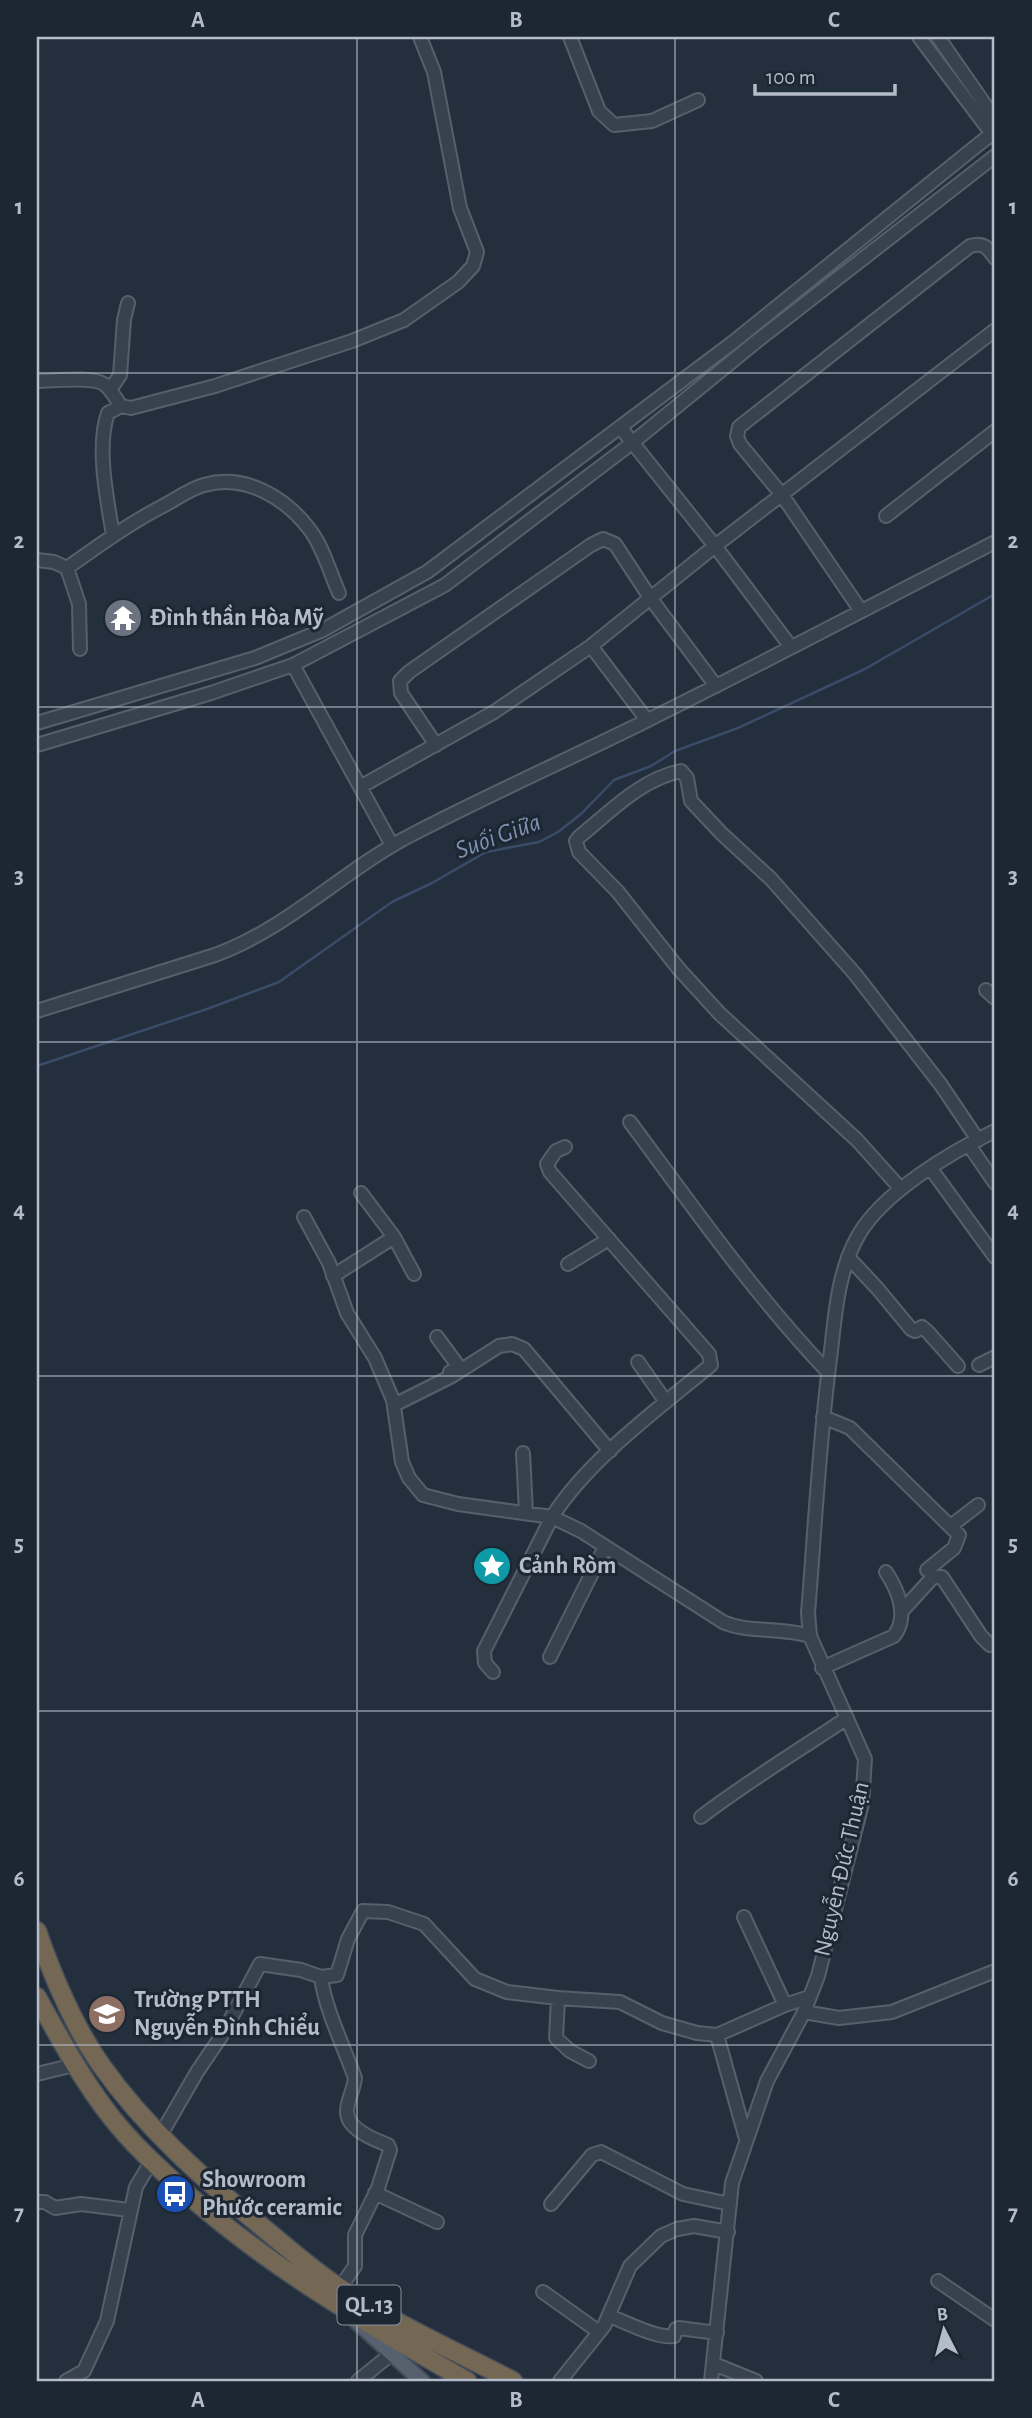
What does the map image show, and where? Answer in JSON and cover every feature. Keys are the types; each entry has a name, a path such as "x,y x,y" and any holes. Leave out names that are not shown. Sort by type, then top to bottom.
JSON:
{"highway":[{"name":"QL.13","path":"37,1931 66,2003 100,2064 164,2140 238,2208 340,2288 513,2381"},
{"name":"QL.13","path":"37,1997 74,2064 113,2119 151,2162 257,2250 346,2312 467,2381"},
{"path":"151,2162 164,2140"}],"main road":[{"path":"346,2312 422,2381"}],"street":[{"path":"113,535 107,499 103,439 108,413 121,406 131,408 215,386 352,341 404,320 458,282 473,265 477,251 460,208 434,72 420,37"},
{"path":"570,37 599,111 614,125 652,121 698,100"},
{"path":"37,723 255,658 323,630 437,565 732,343 994,134 919,37"},
{"path":"938,37 995,119"},
{"path":"37,745 212,693 293,665 445,585 632,443 757,341 995,156"},
{"path":"861,611 782,495 740,444 737,436 740,427 971,246 979,244 987,247 995,258"},
{"path":"110,390 120,375 128,303"},
{"path":"360,787 494,712 591,646 715,546 995,330"},
{"path":"37,381 93,379 103,383 121,406"},
{"path":"620,427 791,647"},
{"path":"886,516 995,431"},
{"path":"67,568 113,535 200,486 212,483 243,483 272,495 292,509 312,532 339,593"},
{"path":"436,745 401,693 400,681 409,672 603,539 615,544 716,686"},
{"path":"37,1011 242,945 280,924 393,845 716,686 995,542"},
{"path":"37,560 54,562 67,568 79,604 80,649"},
{"path":"591,646 648,720"},
{"path":"293,665 393,845"},
{"path":"901,1189 857,1140 719,1013 678,968 618,892 579,852 576,841 579,837 619,802 669,775 681,771 684,773 690,787 691,801 771,879 859,979 941,1085 995,1183"},
{"path":"630,1122 721,1246 791,1332 828,1372"},
{"name":"Nguyễn Đức Thuận","path":"711,2381 732,2183 767,2081 804,2012 818,1976 862,1804 865,1759 822,1668 810,1636 808,1613 823,1417 837,1297 848,1257 858,1235 880,1205 931,1169 995,1131"},
{"path":"493,1672 485,1663 484,1651 565,1496 610,1451 711,1365 709,1354 550,1172 547,1164 556,1151 565,1147"},
{"path":"931,1169 995,1257"},
{"path":"361,1193 394,1237 414,1273"},
{"path":"304,1217 329,1263 347,1313 375,1358 394,1403 402,1462 409,1478 423,1495 458,1504 552,1517 581,1531 734,1627 776,1629 810,1636"},
{"path":"333,1276 394,1237"},
{"path":"568,1264 608,1239"},
{"path":"848,1257 911,1329 915,1331 922,1327 958,1366"},
{"path":"394,1403 458,1367 438,1337"},
{"path":"394,1403 452,1376 499,1346 512,1343 524,1349 610,1451"},
{"path":"979,1365 995,1357"},
{"path":"638,1362 666,1402"},
{"path":"823,1417 850,1428 960,1535 954,1548 927,1570"},
{"path":"523,1453 526,1512"},
{"path":"952,1525 978,1505"},
{"path":"550,1657 605,1547"},
{"path":"822,1668 894,1636 901,1626 902,1604 886,1572"},
{"path":"901,1612 933,1577 942,1577 981,1636 990,1645 995,1644"},
{"path":"701,1817 736,1790 759,1778 847,1718"},
{"path":"164,2140 197,2072 222,2035 260,1964 276,1965 321,1976 337,1975 348,1939 363,1912 388,1912 424,1924 475,1979 507,1992 620,2002 662,2023 697,2033 717,2035 785,2004 810,1997"},
{"path":"744,1917 785,2004"},
{"path":"804,2012 839,2018 892,2012 995,1970"},
{"path":"321,1976 324,1995 334,2018 344,2056 355,2078 346,2110 348,2119 357,2129 388,2146 390,2150 375,2193 355,2235 355,2266 340,2288"},
{"path":"558,1998 556,2038 570,2051 589,2061"},
{"path":"717,2035 747,2140"},
{"path":"37,2074 74,2064"},
{"path":"551,2204 592,2155 601,2152 683,2194 730,2204"},
{"path":"66,2381 88,2376 107,2321 130,2210 140,2178 151,2162"},
{"path":"375,2193 438,2222"},
{"path":"37,2202 45,2202 58,2208 81,2204 130,2210"},
{"path":"560,2381 609,2316 622,2279 630,2266 661,2236 694,2226 728,2232"},
{"path":"938,2281 995,2320"},
{"path":"543,2292 599,2332"},
{"path":"609,2316 669,2338 674,2336 679,2328 717,2333"},
{"path":"358,2381 391,2354"},
{"path":"714,2364 756,2381"}],"waterway":[{"name":"Suối Giữa","path":"37,1066 279,982 392,902 486,852 539,842 558,832 581,814 614,780 651,766 675,751 738,728 865,669 995,594"}],"place":[{"name":"Đình thần Hòa Mỹ","path":"123,618"},
{"name":"Cảnh Ròm","path":"492,1566"},
{"name":"Trường PTTH Nguyễn Đình Chiểu","path":"107,2014"},
{"name":"Showroom Phước ceramic","path":"175,2194"}]}
